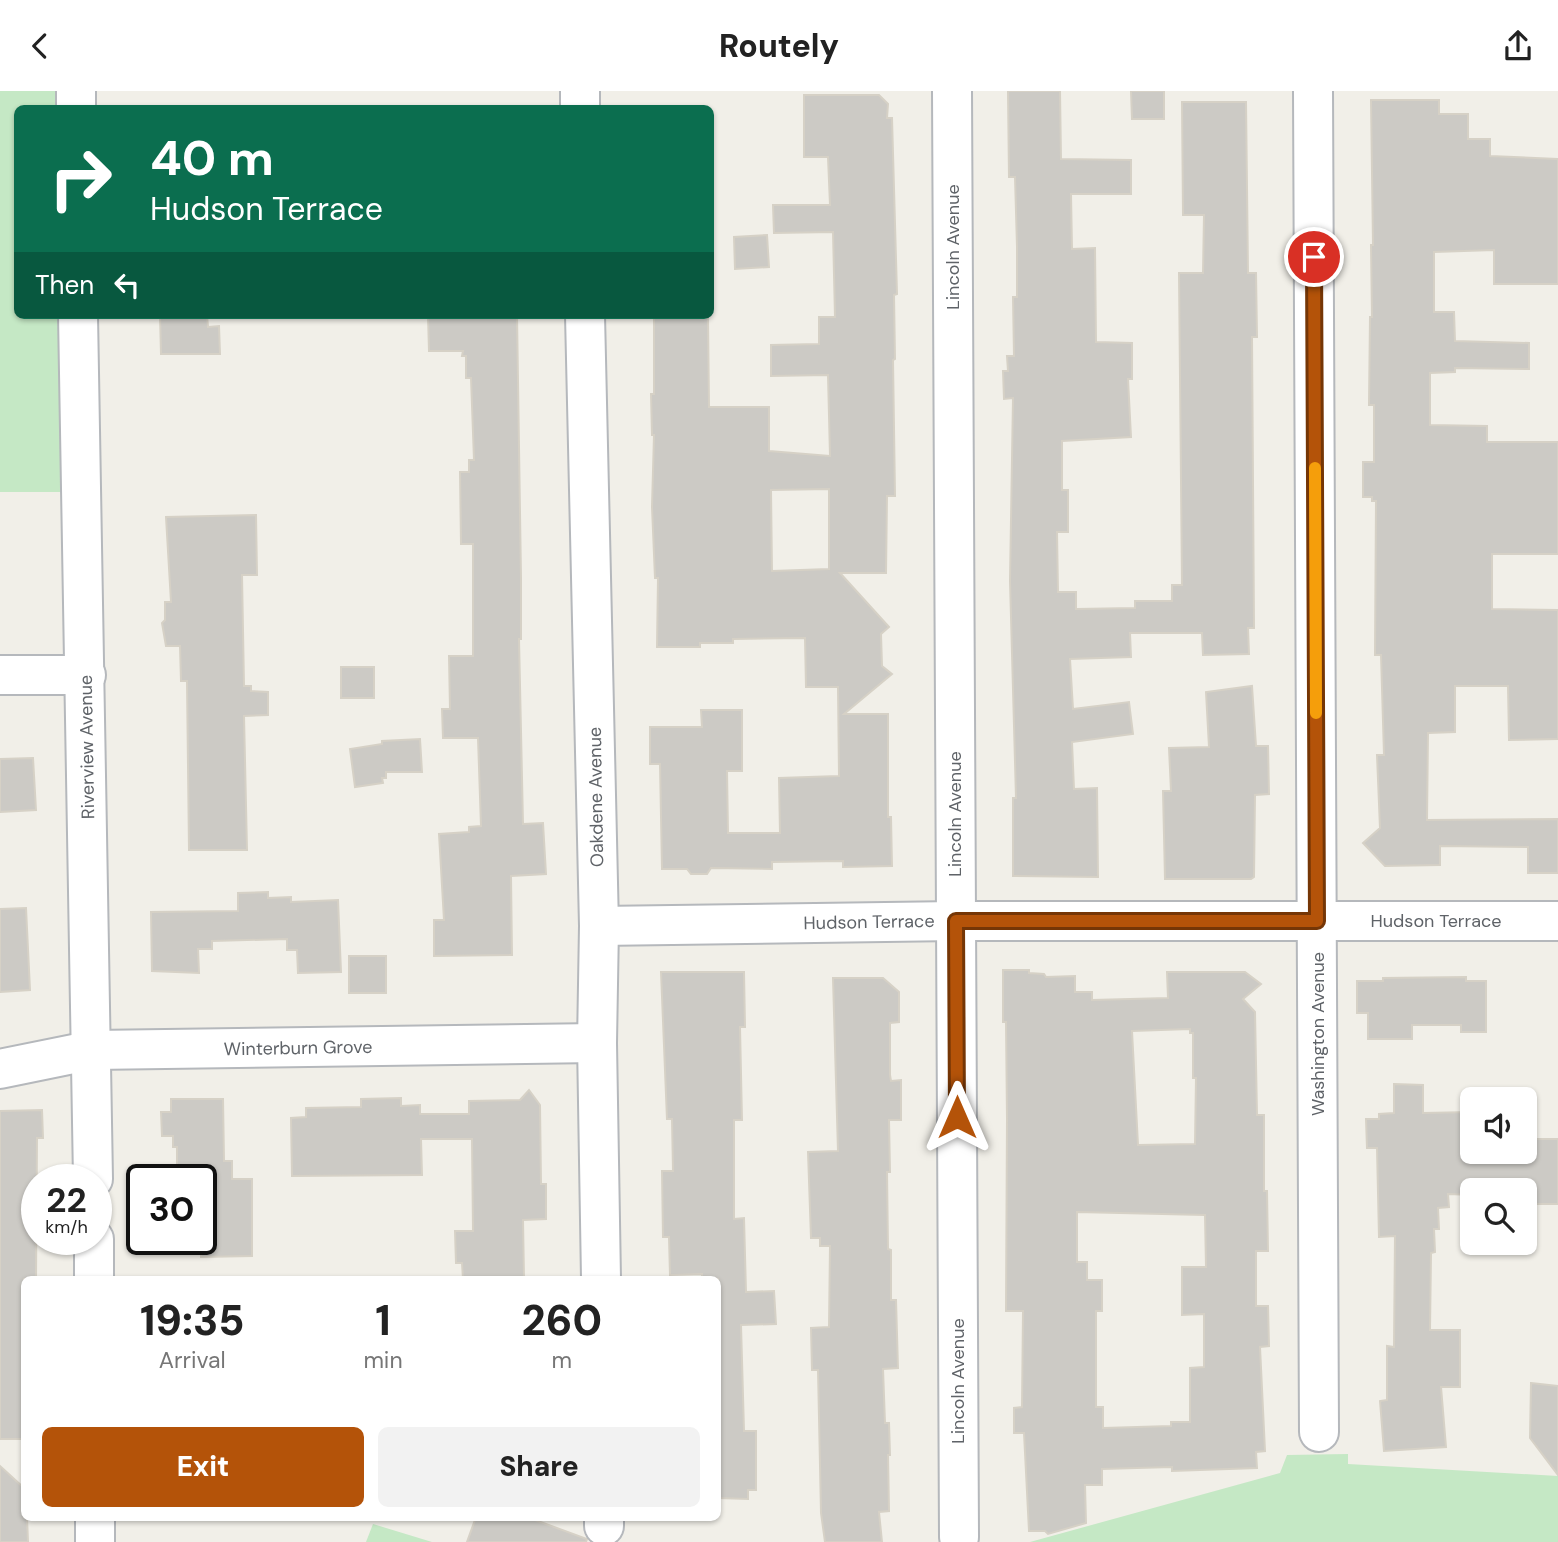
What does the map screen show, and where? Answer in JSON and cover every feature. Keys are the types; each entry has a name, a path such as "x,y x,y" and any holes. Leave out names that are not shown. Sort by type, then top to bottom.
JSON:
{"street":[{"name":"Lincoln Avenue","path":"953,91 959,1537"},
{"name":"Washington Avenue","path":"1313,91 1319,1432"},
{"name":"Riverview Avenue","path":"78,319 93,1164"},
{"name":"Oakdene Avenue","path":"585,319 599,926 597,1043 601,1276"},
{"path":"0,675 86,675"},
{"name":"Hudson Terrace","path":"599,926 956,921 1558,921"},
{"name":"Winterburn Grove","path":"0,1069 93,1051 597,1043"},
{"path":"94,1255 94,1276"},
{"path":"95,1521 95,1542"}],"green space":[{"path":"0,91 76,91 76,105 14,105 14,319 78,319 80,492 0,492"},
{"path":"1348,1454 1348,1464 1558,1476 1558,1542 1030,1542 1280,1473 1287,1455"},
{"path":"373,1524 432,1542 366,1542"}],"building":[{"path":"1008,91 1060,91 1061,159 1131,160 1131,194 1071,194 1072,249 1095,248 1096,342 1132,343 1132,379 1128,379 1131,437 1062,441 1062,490 1068,490 1068,532 1057,532 1058,592 1076,592 1076,609 1135,608 1135,601 1172,601 1172,585 1182,585 1179,273 1203,273 1204,215 1183,215 1182,102 1246,102 1248,273 1256,273 1257,337 1252,337 1254,628 1248,628 1249,654 1203,655 1202,633 1130,633 1131,657 1070,659 1073,709 1129,702 1133,734 1072,742 1074,789 1097,788 1098,877 1013,876 1013,798 1016,798 1010,581 1013,398 1004,399 1003,371 1008,371 1007,356 1014,356 1013,297 1017,297 1017,247 1015,177 1009,177"},
{"path":"1131,91 1164,91 1164,119 1132,119"},
{"path":"804,95 879,95 888,104 887,118 892,118 897,294 894,295 893,360 895,496 887,496 886,573 840,573 889,627 881,634 882,666 892,674 844,714 888,714 888,817 891,817 892,866 843,867 843,861 772,862 772,869 711,868 707,874 691,874 687,869 662,869 660,764 650,764 650,727 702,727 701,710 742,710 742,771 727,771 728,833 780,833 779,778 839,776 838,687 806,687 805,638 733,639 733,643 700,643 700,647 657,647 658,578 655,578 652,507 654,435 651,394 654,394 654,319 708,319 709,407 769,407 769,451 830,456 828,375 771,376 771,345 819,344 819,317 835,317 833,232 774,233 773,205 830,205 828,157 804,157","holes":["829,489 829,569 772,571 771,490"]},
{"path":"1371,100 1439,100 1439,114 1468,114 1468,139 1490,139 1490,156 1558,159 1558,284 1494,284 1494,250 1434,252 1434,312 1454,312 1455,341 1529,343 1529,369 1455,368 1455,372 1430,373 1430,425 1487,426 1487,442 1558,442 1558,554 1492,554 1492,609 1558,610 1558,739 1509,740 1508,686 1455,686 1455,732 1428,733 1427,820 1558,819 1558,873 1528,873 1528,847 1440,846 1440,865 1385,866 1363,843 1380,828 1377,755 1384,755 1381,655 1375,655 1376,501 1372,501 1372,497 1363,497 1363,462 1374,462 1374,405 1369,405 1373,245"},
{"path":"767,235 769,267 735,269 734,237"},
{"path":"160,319 207,319 208,327 219,326 220,354 161,354"},
{"path":"428,319 517,319 523,824 543,823 546,874 511,876 512,955 434,956 434,920 444,920 439,834 469,832 469,827 481,826 478,738 443,738 442,709 450,709 449,656 473,656 473,544 461,544 460,472 469,472 469,460 474,460 471,378 466,378 466,356 462,356 463,351 429,351"},
{"path":"256,515 257,575 242,575 244,686 251,686 251,691 268,692 268,715 244,716 247,850 189,850 187,681 181,681 180,646 166,646 162,623 165,620 165,602 171,602 166,517"},
{"path":"341,667 374,667 374,698 341,698"},
{"path":"1252,686 1256,746 1268,746 1269,794 1255,795 1254,877 1165,879 1163,791 1171,791 1169,748 1209,747 1206,692"},
{"path":"420,739 422,772 386,772 386,778 382,778 383,783 355,787 350,749 382,744 382,741"},
{"path":"33,758 36,810 0,812 0,759"},
{"path":"268,892 268,898 291,897 291,902 338,900 341,972 298,973 297,950 287,950 287,939 212,941 212,949 198,949 199,973 152,971 151,912 238,911 238,893"},
{"path":"26,908 30,990 0,992 0,909"},
{"path":"349,956 386,956 386,993 349,993"},
{"path":"1003,970 1029,970 1029,973 1044,974 1046,977 1075,976 1075,992 1092,992 1092,1000 1168,998 1167,972 1245,972 1261,984 1243,999 1255,1012 1257,1115 1264,1115 1264,1191 1267,1191 1268,1251 1256,1251 1256,1306 1268,1306 1269,1346 1260,1347 1265,1451 1256,1452 1257,1468 1172,1471 1172,1467 1102,1469 1102,1485 1085,1485 1086,1523 1048,1534 1045,1531 1029,1531 1024,1433 1014,1433 1014,1408 1022,1407 1023,1311 1006,1311 1006,1022 1003,1022","holes":["1190,1029 1190,1033 1193,1033 1193,1078 1196,1078 1195,1144 1138,1145 1132,1031","1077,1212 1205,1215 1206,1267 1182,1267 1182,1315 1204,1314 1204,1367 1190,1368 1190,1422 1171,1422 1171,1426 1103,1428 1103,1407 1096,1407 1096,1311 1102,1311 1102,1280 1087,1280 1087,1262 1077,1262"]},
{"path":"661,972 744,972 745,1027 740,1027 742,1120 734,1120 734,1219 744,1218 746,1292 774,1291 776,1324 741,1325 744,1431 756,1431 756,1490 748,1490 748,1499 721,1498 721,1276 670,1275 669,1237 663,1237 662,1171 673,1171 672,1119 667,1119"},
{"path":"1466,977 1466,981 1486,981 1486,1032 1461,1032 1461,1025 1412,1025 1412,1039 1368,1039 1368,1013 1357,1013 1357,981"},
{"path":"833,978 883,978 899,992 899,1022 890,1023 890,1075 891,1081 901,1080 901,1120 889,1120 890,1172 887,1172 888,1249 891,1250 891,1300 896,1300 898,1368 883,1369 885,1423 889,1423 890,1455 889,1511 879,1512 882,1542 825,1542 821,1513 818,1370 812,1370 811,1328 829,1327 830,1246 820,1246 820,1238 811,1238 808,1152 838,1151"},
{"path":"1394,1084 1423,1085 1423,1113 1460,1112 1460,1164 1537,1164 1537,1139 1558,1139 1558,1204 1537,1204 1537,1178 1460,1178 1460,1194 1448,1194 1449,1207 1438,1208 1439,1229 1434,1229 1435,1252 1431,1253 1430,1330 1460,1330 1460,1387 1441,1387 1446,1447 1384,1451 1380,1401 1387,1400 1387,1346 1394,1347 1395,1236 1379,1237 1377,1148 1367,1148 1366,1119 1379,1119 1379,1114 1394,1113"},
{"path":"529,1090 540,1105 541,1184 546,1184 546,1219 523,1220 524,1276 463,1276 462,1263 456,1263 455,1231 473,1231 472,1139 421,1139 422,1175 292,1176 291,1118 306,1117 306,1108 361,1107 361,1099 401,1098 401,1106 420,1105 420,1114 469,1114 469,1101 520,1100"},
{"path":"171,1099 223,1099 224,1161 232,1161 232,1179 252,1179 252,1256 201,1257 217,1255 217,1164 177,1164 177,1147 173,1147 173,1136 162,1136 161,1112 171,1112"},
{"path":"42,1110 43,1138 37,1138 37,1164 21,1164 21,1255 36,1255 36,1276 21,1276 21,1439 0,1439 0,1111"},
{"path":"1531,1383 1558,1386 1558,1475 1530,1438"},
{"path":"0,1466 21,1485 21,1521 27,1521 28,1542 0,1542"},
{"path":"475,1521 538,1521 587,1539 586,1542 467,1542"}],"slow traffic":[{"path":"1315,468 1316,713"}],"route":[{"path":"957,1117 956,921 1317,921 1314,257"}]}
